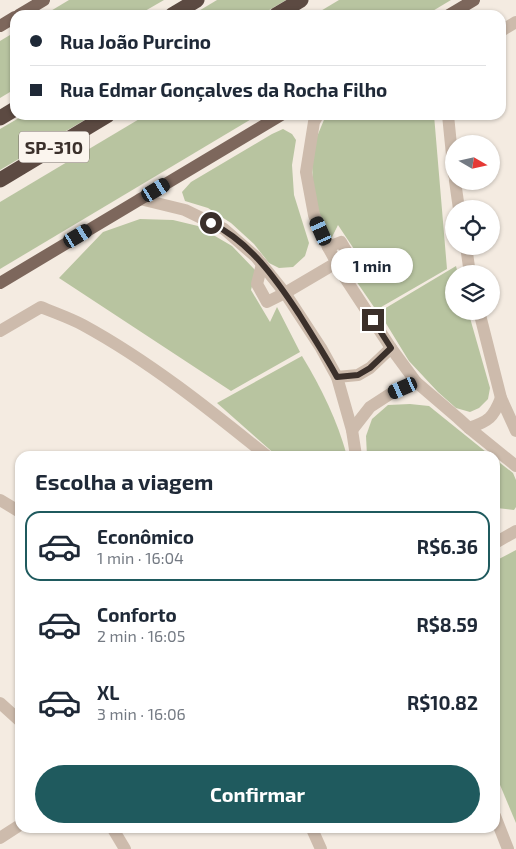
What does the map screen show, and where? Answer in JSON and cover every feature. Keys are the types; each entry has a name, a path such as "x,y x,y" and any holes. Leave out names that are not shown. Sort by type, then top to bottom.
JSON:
{"highway":[{"path":"180,10 196,0"},
{"path":"284,10 301,0"},
{"name":"SP-310","path":"0,180 100,120"}],"main road":[{"path":"27,10 44,0"},
{"path":"457,10 474,0"},
{"path":"0,283 272,120"}],"street":[{"path":"315,120 306,172 314,215 336,263 391,348 416,382 497,451"},
{"path":"448,120 450,135"},
{"path":"140,199 185,210 224,229 256,256 285,293 321,348 337,377 352,430 355,451"},
{"path":"328,247 341,242 351,259 345,278"},
{"path":"262,264 257,284 267,302 336,263"},
{"path":"0,331 41,307 82,325 139,359 261,451"},
{"path":"481,320 501,398 516,431"},
{"path":"337,377 358,375 364,372 391,348"},
{"path":"352,430 370,407 390,394 416,382"},
{"path":"469,428 484,423 495,412 501,398"},
{"path":"500,453 516,466"},
{"path":"0,500 15,509"},
{"path":"500,540 516,531"},
{"path":"0,703 15,716"},
{"path":"0,838 15,828"},
{"path":"500,829 508,849"},
{"path":"115,833 125,849"},
{"path":"314,833 321,849"}],"green space":[{"path":"69,0 164,0 147,10 52,10"},
{"path":"217,0 286,0 269,10 200,10"},
{"path":"339,0 451,0 434,10 322,10"},
{"path":"10,35 10,92 0,98 0,41"},
{"path":"15,120 85,120 0,170 0,129"},
{"path":"138,120 250,120 0,269 0,202"},
{"path":"324,120 434,120 447,265 445,265 445,270 376,310 352,275 358,255 338,225 331,239 318,210 313,187 312,164 316,139"},
{"path":"283,129 292,134 296,140 292,165 294,195 309,243 305,256 293,267 279,268 269,263 254,244 231,223 208,208 185,201 182,192 191,182"},
{"path":"140,219 173,220 198,226 232,246 256,271 251,290 270,322 277,307 300,352 231,391 59,278 103,232"},
{"path":"445,273 445,320 471,320 490,388 488,399 479,408 470,412 456,408 409,361 379,312"},
{"path":"302,356 328,405 345,451 271,451 217,403"},
{"path":"410,404 429,406 485,451 367,451 366,436 372,419 388,405"},
{"path":"500,463 513,473 516,480 516,507 514,510 500,508"},
{"path":"516,550 516,823 500,785 500,558"}],"route":[{"path":"211,223 224,229 256,256 285,293 321,348 337,377 358,375 370,368 391,348 373,320"}]}
